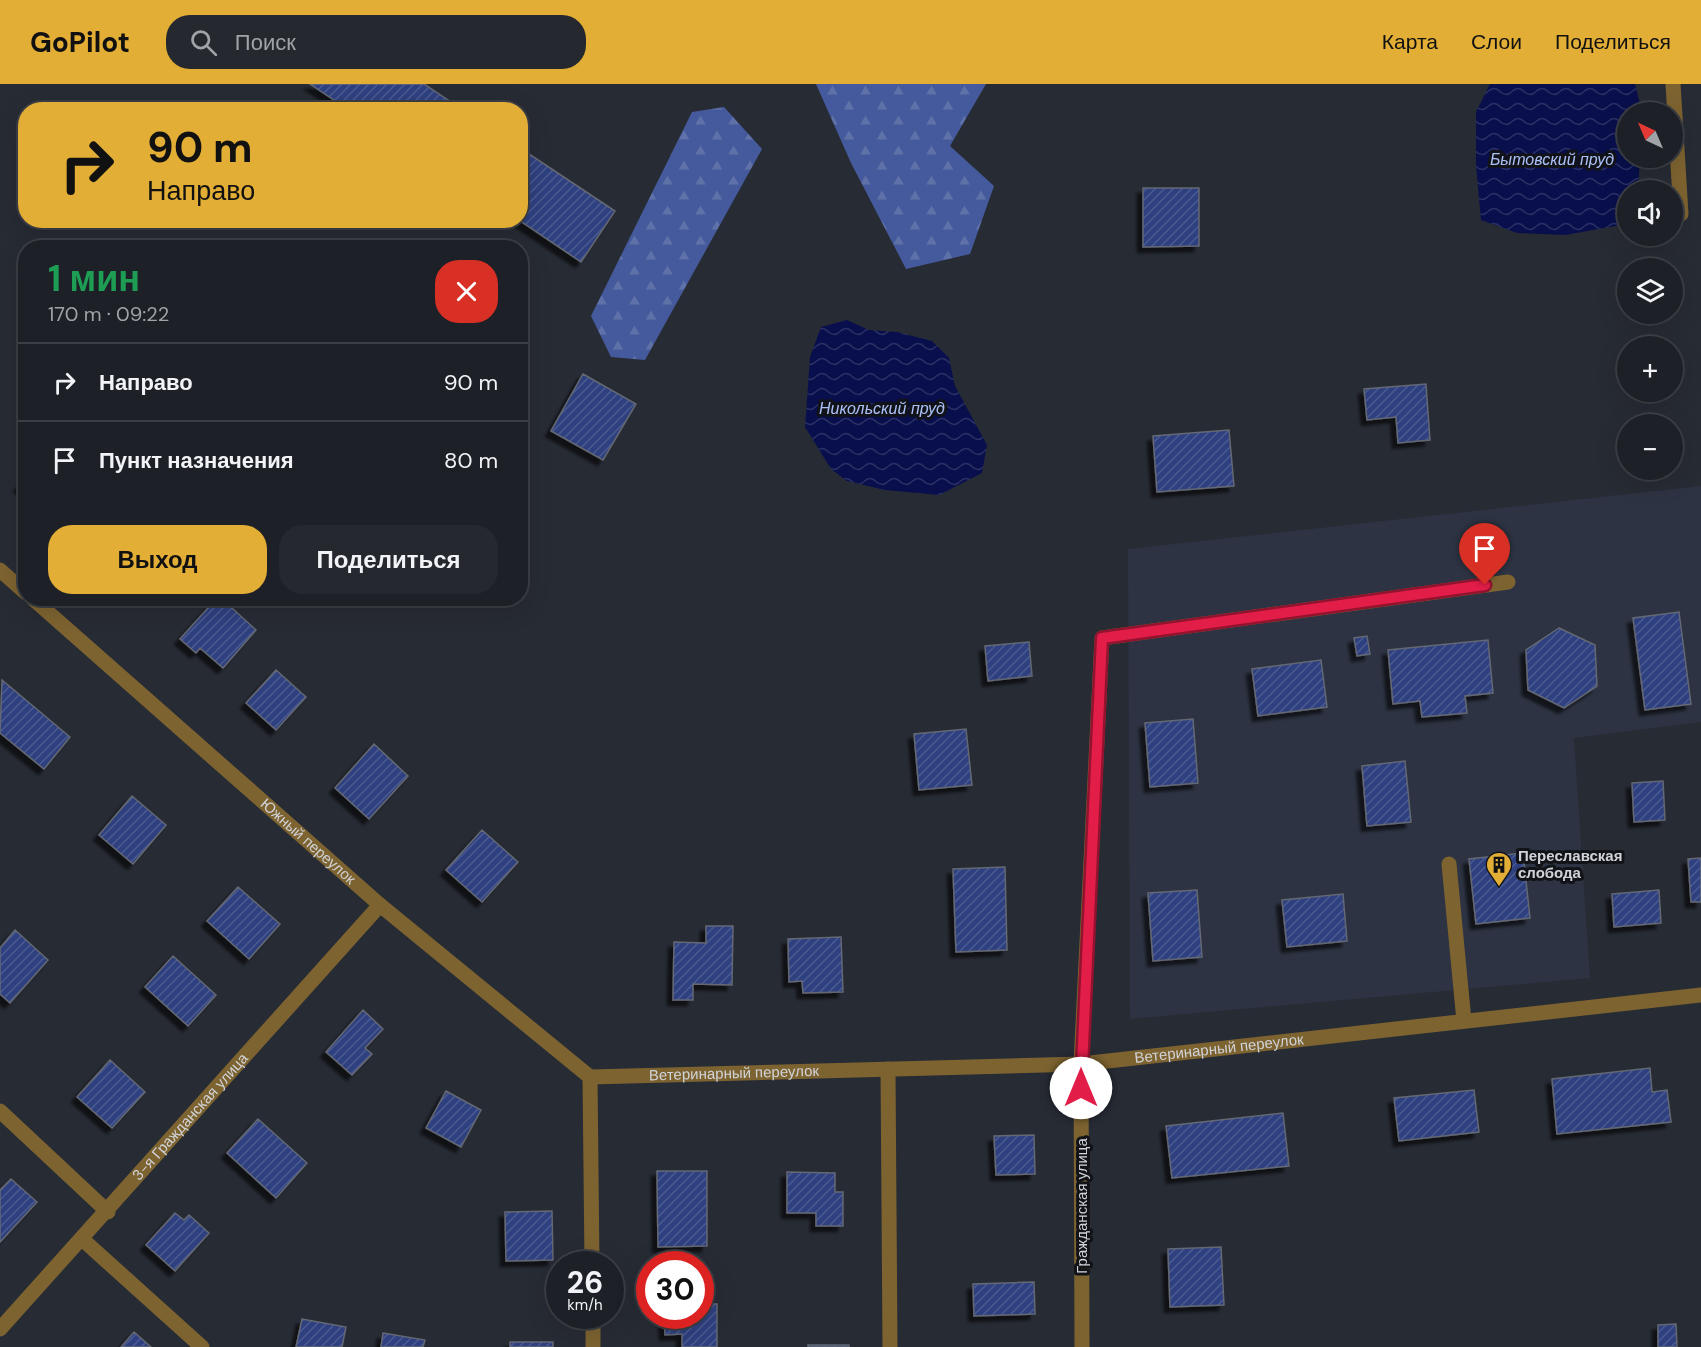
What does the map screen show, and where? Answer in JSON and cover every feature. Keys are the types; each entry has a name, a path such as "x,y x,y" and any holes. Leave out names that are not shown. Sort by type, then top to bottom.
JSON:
{"street":[{"path":"1673,84 1679,180"},
{"path":"0,570 18,585"},
{"name":"Гражданская улица","path":"1082,1347 1081,1064 1102,638 1508,582"},
{"name":"Южный переулок","path":"41,606 380,905 590,1077"},
{"path":"1449,864 1464,1021"},
{"name":"3-я Гражданская улица","path":"0,1329 108,1212 380,905"},
{"name":"Ветеринарный переулок","path":"590,1077 1081,1064 1701,995"},
{"path":"888,1069 890,1347"},
{"path":"590,1077 592,1251"},
{"path":"0,1111 108,1212"},
{"path":"82,1239 202,1347"},
{"path":"592,1329 593,1347"}],"shaded area":[{"path":"1701,486 1701,722 1574,738 1590,978 1130,1019 1128,549"}],"green space":[{"path":"816,84 986,84 950,146 994,186 970,254 906,269 851,163"},
{"path":"724,107 762,149 645,360 611,357 591,316 692,112"}],"water":[{"name":"Бытовский пруд","path":"1490,84 1635,84 1640,102 1617,102 1617,168 1639,168 1639,180 1617,180 1617,226 1565,235 1517,233 1481,220 1476,166 1476,112"},
{"name":"Никольский пруд","path":"847,320 869,330 897,332 932,341 949,358 955,386 987,445 982,473 939,495 885,490 847,481 831,469 805,427 810,357 821,327"}],"building":[{"path":"310,84 424,84 451,102 337,102"},
{"path":"528,153 615,211 581,262 528,226"},
{"path":"1143,188 1199,188 1199,246 1143,247"},
{"path":"583,374 636,404 603,460 551,431"},
{"path":"1426,384 1430,440 1398,443 1396,417 1367,420 1364,389"},
{"path":"1229,430 1234,486 1157,492 1153,436"},
{"path":"210,606 230,606 256,630 223,668 200,648 196,653 180,639"},
{"path":"1679,612 1691,704 1645,710 1633,618"},
{"path":"1559,628 1595,645 1597,686 1564,708 1528,690 1526,650"},
{"path":"1367,636 1370,654 1357,656 1354,638"},
{"path":"1488,640 1493,693 1465,696 1467,713 1422,717 1420,701 1393,704 1388,650"},
{"path":"1029,642 1032,676 988,681 985,646"},
{"path":"1321,660 1327,707 1258,716 1252,669"},
{"path":"276,670 306,697 276,730 246,703"},
{"path":"2,680 70,737 44,769 0,733"},
{"path":"1193,719 1198,783 1150,787 1145,723"},
{"path":"966,729 972,785 919,790 914,734"},
{"path":"374,744 408,776 369,819 335,788"},
{"path":"1405,761 1411,822 1367,826 1362,766"},
{"path":"1663,781 1665,820 1634,822 1632,783"},
{"path":"132,796 166,825 133,864 99,835"},
{"path":"482,830 518,862 482,902 446,870"},
{"name":"Переславская слобода","path":"1523,853 1530,918 1476,924 1469,859"},
{"path":"1701,858 1701,902 1691,902 1688,859"},
{"path":"1005,867 1007,950 956,952 953,869"},
{"path":"238,887 280,924 249,959 207,921"},
{"path":"1197,890 1202,957 1153,961 1148,893"},
{"path":"1659,890 1661,923 1614,927 1612,894"},
{"path":"1343,894 1347,941 1287,947 1282,900"},
{"path":"706,926 733,926 732,985 693,984 693,1000 673,1000 674,942 706,943"},
{"path":"15,930 48,960 10,1003 0,994 0,948"},
{"path":"841,937 843,992 803,993 802,981 789,982 788,939"},
{"path":"173,956 216,995 188,1026 145,987"},
{"path":"363,1010 383,1029 365,1048 372,1054 352,1075 326,1052"},
{"path":"110,1060 145,1092 112,1128 77,1097"},
{"path":"1650,1068 1652,1092 1667,1090 1671,1122 1557,1134 1552,1079"},
{"path":"1474,1090 1479,1132 1399,1141 1394,1098"},
{"path":"446,1091 481,1110 461,1147 426,1128"},
{"path":"1283,1113 1289,1166 1172,1178 1166,1126"},
{"path":"258,1119 307,1163 276,1198 227,1153"},
{"path":"1034,1135 1035,1174 996,1175 994,1136"},
{"path":"657,1171 707,1171 707,1246 658,1247"},
{"path":"787,1172 835,1173 835,1192 843,1192 843,1226 816,1226 816,1213 787,1213"},
{"path":"11,1179 37,1202 0,1242 0,1190"},
{"path":"552,1211 553,1251 546,1251 546,1260 506,1261 505,1212"},
{"path":"175,1213 184,1220 189,1215 209,1233 175,1271 146,1245"},
{"path":"1221,1247 1224,1305 1170,1307 1168,1249"},
{"path":"1034,1282 1035,1314 974,1316 973,1284"},
{"path":"714,1304 717,1304 717,1347 682,1347 682,1334 665,1335 665,1329 714,1329"},
{"path":"302,1319 346,1327 342,1347 296,1347"},
{"path":"1676,1324 1677,1347 1658,1347 1658,1325"},
{"path":"134,1332 151,1347 121,1347"},
{"path":"383,1333 425,1340 423,1347 381,1347"},
{"path":"510,1342 553,1342 553,1347 510,1347"},
{"path":"808,1345 849,1345 849,1347 808,1347"}],"place":[{"name":"Переславская слобода","path":"1499,888"}],"route":[{"path":"1081,1088 1102,638 1485,585"}]}
